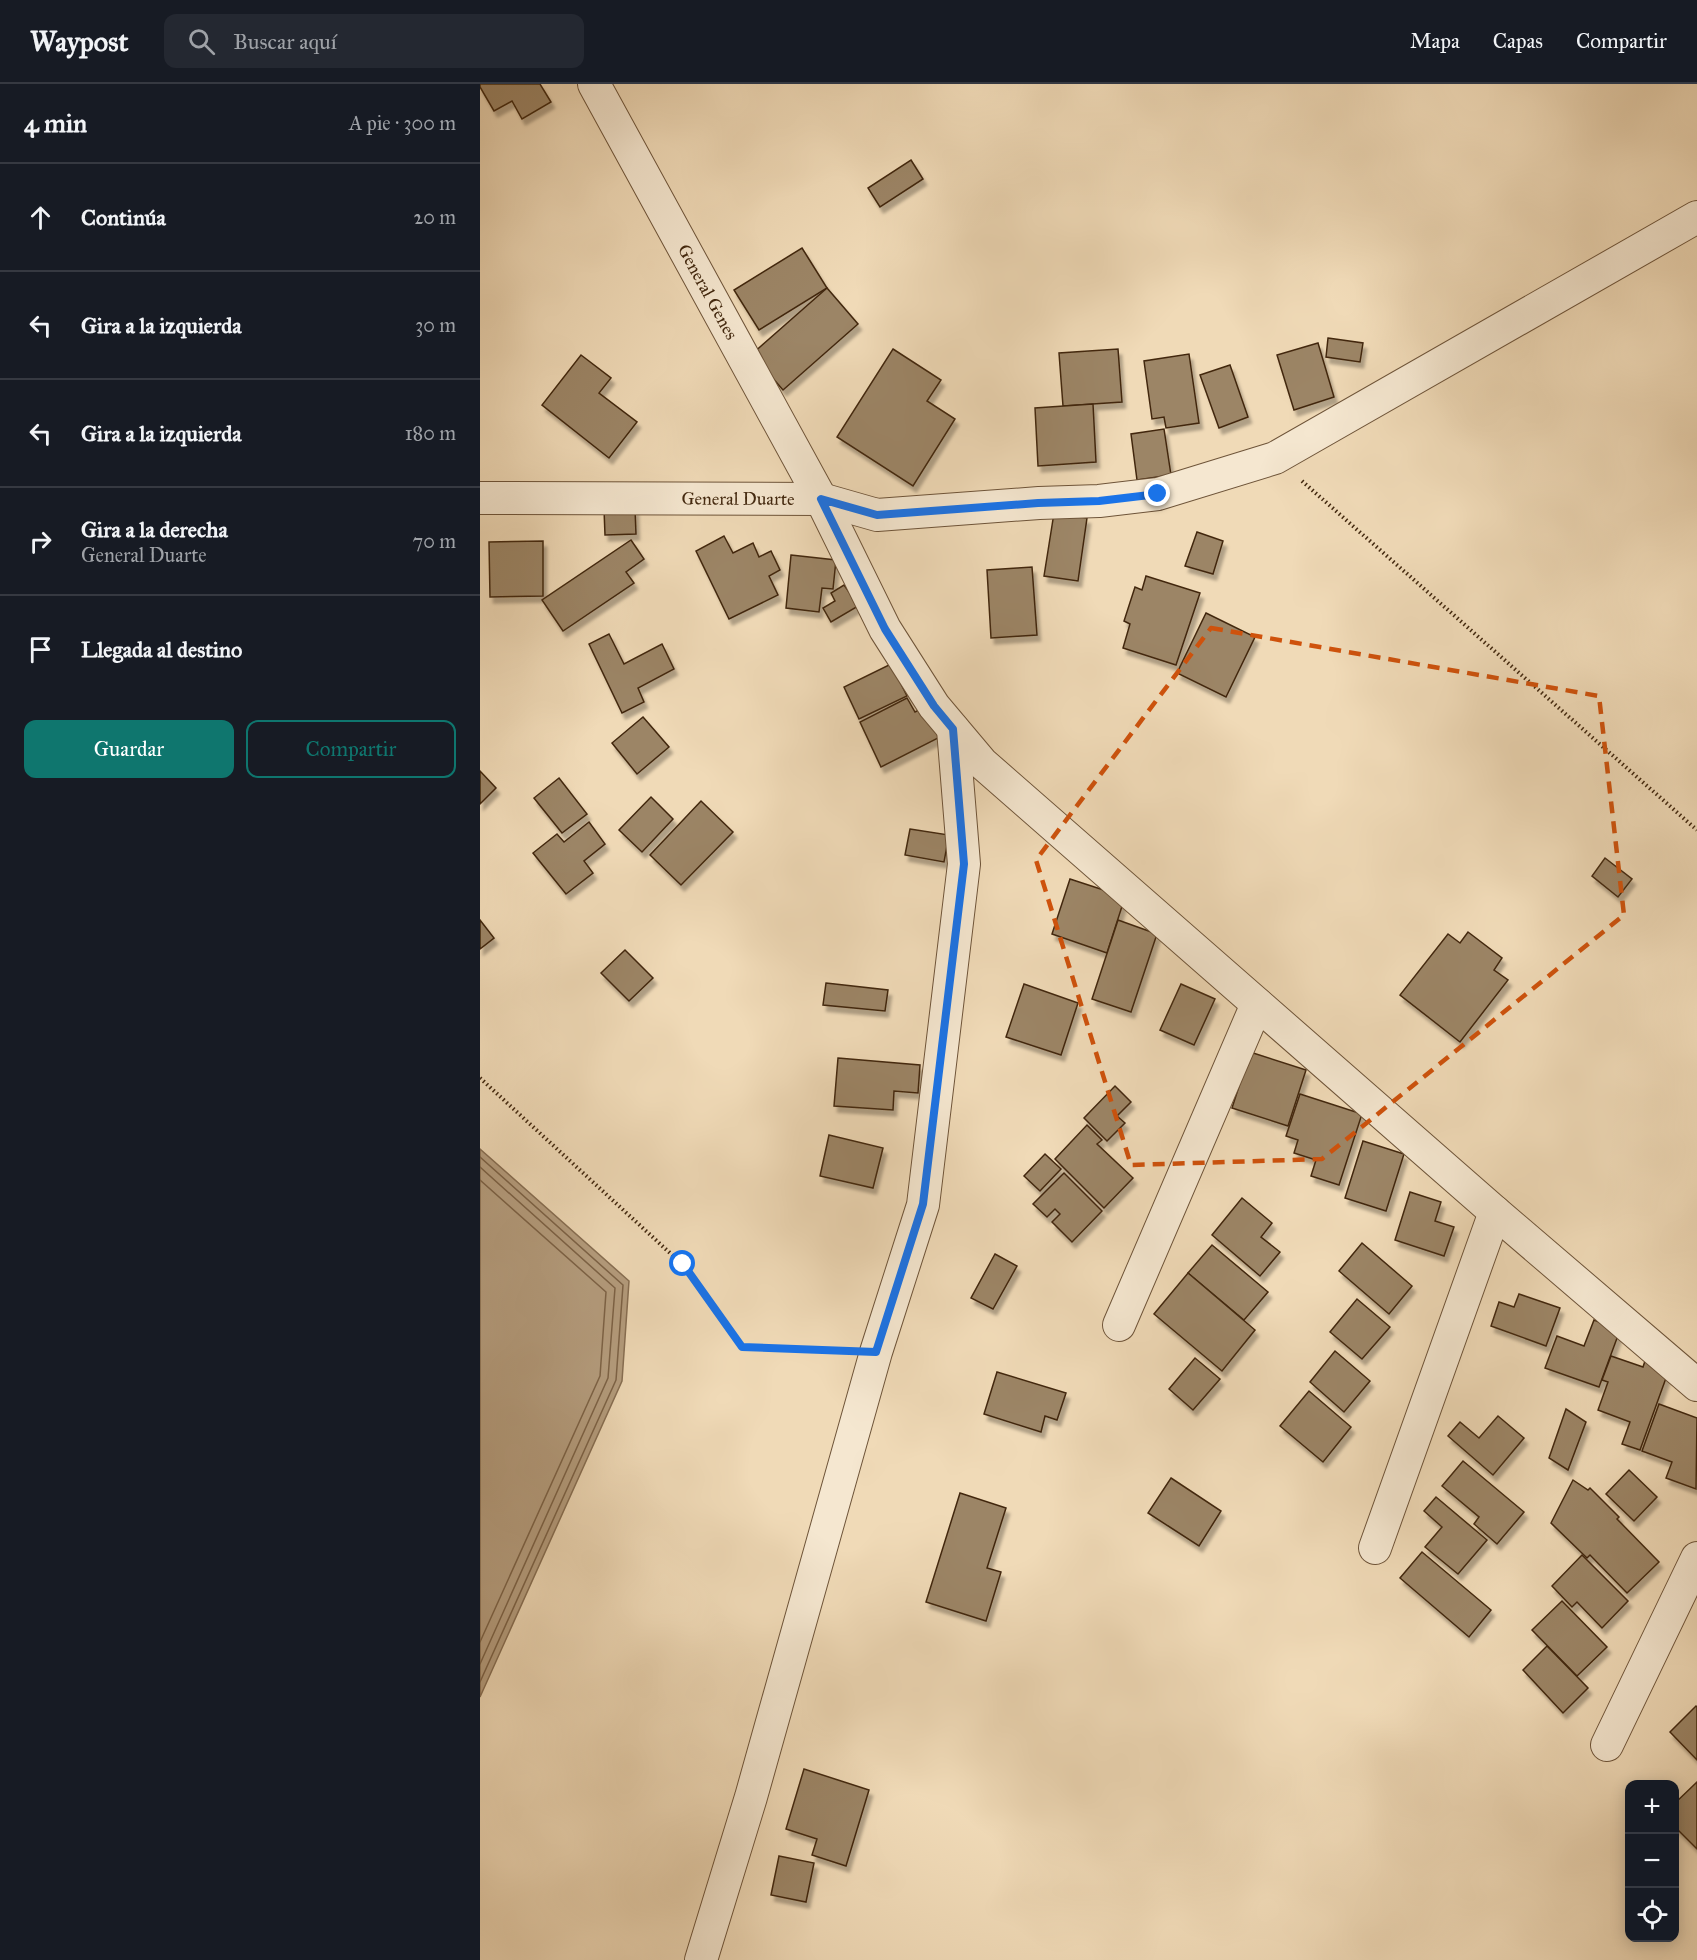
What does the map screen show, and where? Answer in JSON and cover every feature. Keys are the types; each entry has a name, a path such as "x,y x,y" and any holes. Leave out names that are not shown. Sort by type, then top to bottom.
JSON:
{"street":[{"name":"General Genes","path":"594,84 821,499 885,629 934,706 953,729 982,763 1495,1212 1697,1384"},
{"name":"General Duarte","path":"480,498 821,499 877,515 1038,503 1099,501 1158,494 1275,458 1697,217"},
{"path":"701,1960 752,1797 876,1352 923,1204 964,864 953,729"},
{"path":"1119,1325 1257,1004"},
{"path":"1375,1548 1495,1212"},
{"path":"1607,1745 1697,1558"}],"path":[{"path":"1275,458 1697,830"},
{"path":"480,1078 683,1264 742,1347 876,1352"}],"highlighted area":[{"path":"1211,628 1599,696 1624,915 1322,1159 1131,1165 1036,860"}],"water":[{"path":"480,1149 629,1281 622,1381 480,1697"}],"building":[{"path":"480,84 540,84 551,102 522,119 512,101 494,111"},
{"path":"911,160 923,179 880,207 868,188"},
{"path":"802,248 827,288 759,330 734,290"},
{"path":"827,288 858,324 783,390 752,354"},
{"path":"1328,338 1363,343 1360,362 1326,357"},
{"path":"1318,343 1334,397 1294,410 1277,355"},
{"path":"893,349 941,380 927,401 955,419 913,486 837,437"},
{"path":"1118,349 1122,402 1063,406 1059,353"},
{"path":"1189,354 1199,423 1166,428 1164,417 1152,419 1144,361"},
{"path":"581,355 611,378 599,393 637,422 609,458 542,405"},
{"path":"1230,365 1248,417 1219,428 1200,375"},
{"path":"1093,404 1096,462 1038,466 1035,408"},
{"path":"1164,429 1171,475 1137,480 1131,434"},
{"path":"604,509 635,509 636,534 605,535"},
{"path":"1054,513 1087,518 1078,581 1044,576"},
{"path":"1197,532 1223,541 1213,574 1185,566"},
{"path":"724,536 733,553 753,543 759,557 771,551 780,570 769,576 778,595 729,619 696,551"},
{"path":"631,540 644,559 626,572 634,583 563,631 542,600"},
{"path":"543,541 543,596 490,597 489,542"},
{"path":"791,555 836,560 833,589 822,588 819,612 786,608"},
{"path":"1032,567 1037,635 991,638 987,570"},
{"path":"1146,576 1200,593 1176,665 1123,648 1130,624 1124,621 1135,587 1142,590"},
{"path":"844,585 849,592 856,588 865,602 831,622 823,608 835,601 831,593"},
{"path":"1206,613 1255,637 1226,697 1177,673"},
{"path":"609,634 624,664 662,644 674,669 638,688 644,702 622,713 589,644"},
{"path":"891,664 907,696 859,719 844,687"},
{"path":"907,698 915,712 929,705 944,735 881,767 860,722"},
{"path":"643,717 669,747 637,774 612,743"},
{"path":"480,771 496,788 480,804"},
{"path":"559,778 587,814 562,833 534,798"},
{"path":"651,797 673,819 642,852 619,830"},
{"path":"701,801 733,832 681,885 650,855"},
{"path":"589,822 605,844 584,861 593,873 566,894 533,853 557,834 564,842"},
{"path":"910,829 949,835 944,862 905,855"},
{"path":"1605,858 1632,879 1618,897 1592,876"},
{"path":"1070,879 1125,897 1107,953 1052,934"},
{"path":"480,920 494,938 480,949"},
{"path":"1118,920 1157,934 1131,1012 1092,999"},
{"path":"1468,932 1502,958 1494,970 1508,980 1460,1042 1400,995 1448,934 1460,943"},
{"path":"625,950 653,978 629,1001 601,973"},
{"path":"826,983 888,990 885,1011 823,1005"},
{"path":"1024,984 1078,1003 1061,1055 1006,1037"},
{"path":"1181,984 1215,999 1194,1045 1160,1030"},
{"path":"1250,1052 1306,1070 1288,1126 1232,1108"},
{"path":"838,1058 920,1065 918,1093 894,1091 893,1110 834,1106"},
{"path":"1115,1086 1131,1102 1117,1116 1125,1123 1107,1141 1084,1118"},
{"path":"1300,1094 1362,1114 1339,1185 1311,1176 1316,1160 1294,1153 1298,1140 1286,1136"},
{"path":"1087,1125 1102,1140 1097,1144 1133,1178 1104,1208 1055,1159"},
{"path":"829,1135 883,1148 873,1188 820,1176"},
{"path":"1363,1141 1404,1154 1386,1211 1345,1198"},
{"path":"1045,1154 1061,1169 1040,1191 1024,1176"},
{"path":"1064,1173 1102,1211 1072,1242 1052,1222 1060,1214 1055,1209 1047,1217 1033,1204"},
{"path":"1410,1192 1441,1202 1435,1221 1454,1227 1444,1256 1395,1240"},
{"path":"1242,1198 1272,1223 1261,1237 1280,1252 1260,1276 1212,1235"},
{"path":"1362,1243 1412,1286 1389,1314 1339,1271"},
{"path":"1212,1245 1268,1292 1244,1320 1188,1273"},
{"path":"995,1254 1017,1266 993,1309 971,1298"},
{"path":"1188,1273 1255,1330 1222,1371 1154,1314"},
{"path":"1519,1294 1560,1308 1546,1346 1491,1326 1499,1302 1514,1307"},
{"path":"1357,1299 1390,1327 1362,1359 1330,1332"},
{"path":"1594,1320 1620,1330 1599,1387 1545,1368 1557,1336 1584,1346"},
{"path":"1335,1351 1370,1381 1344,1412 1310,1382"},
{"path":"1611,1356 1643,1367 1646,1358 1670,1367 1640,1450 1622,1444 1630,1422 1598,1410 1608,1382 1602,1380"},
{"path":"1195,1358 1220,1379 1193,1410 1169,1389"},
{"path":"997,1372 1066,1393 1057,1420 1045,1416 1041,1432 984,1414"},
{"path":"1309,1391 1351,1427 1323,1462 1280,1426"},
{"path":"1659,1404 1697,1418 1696,1489 1666,1478 1672,1462 1642,1451"},
{"path":"1566,1409 1586,1422 1568,1470 1549,1458"},
{"path":"1498,1416 1524,1438 1493,1475 1448,1436 1460,1422 1479,1438"},
{"path":"1463,1461 1524,1512 1497,1544 1474,1524 1479,1517 1442,1486"},
{"path":"1629,1470 1657,1497 1634,1521 1606,1494"},
{"path":"1171,1478 1221,1511 1199,1546 1148,1513"},
{"path":"1573,1480 1588,1490 1590,1488 1659,1562 1627,1593 1590,1555 1587,1558 1551,1523"},
{"path":"960,1493 1006,1508 987,1568 1001,1572 986,1621 926,1602"},
{"path":"1436,1497 1487,1540 1458,1574 1425,1547 1442,1527 1424,1511"},
{"path":"1422,1552 1491,1610 1469,1637 1400,1578"},
{"path":"1582,1555 1628,1601 1602,1628 1577,1602 1572,1607 1552,1586"},
{"path":"1562,1601 1607,1647 1577,1676 1532,1630"},
{"path":"1547,1646 1588,1688 1563,1713 1523,1670"},
{"path":"1697,1707 1697,1760 1670,1732"},
{"path":"804,1769 869,1790 846,1866 812,1855 817,1839 786,1829"},
{"path":"1697,1782 1697,1849 1679,1831 1679,1799"},
{"path":"779,1856 814,1863 806,1902 771,1895"}],"route":[{"path":"683,1264 742,1347 876,1352 923,1204 964,864 953,729 934,706 885,629 821,499 877,515 1038,503 1099,501 1158,494"}]}
